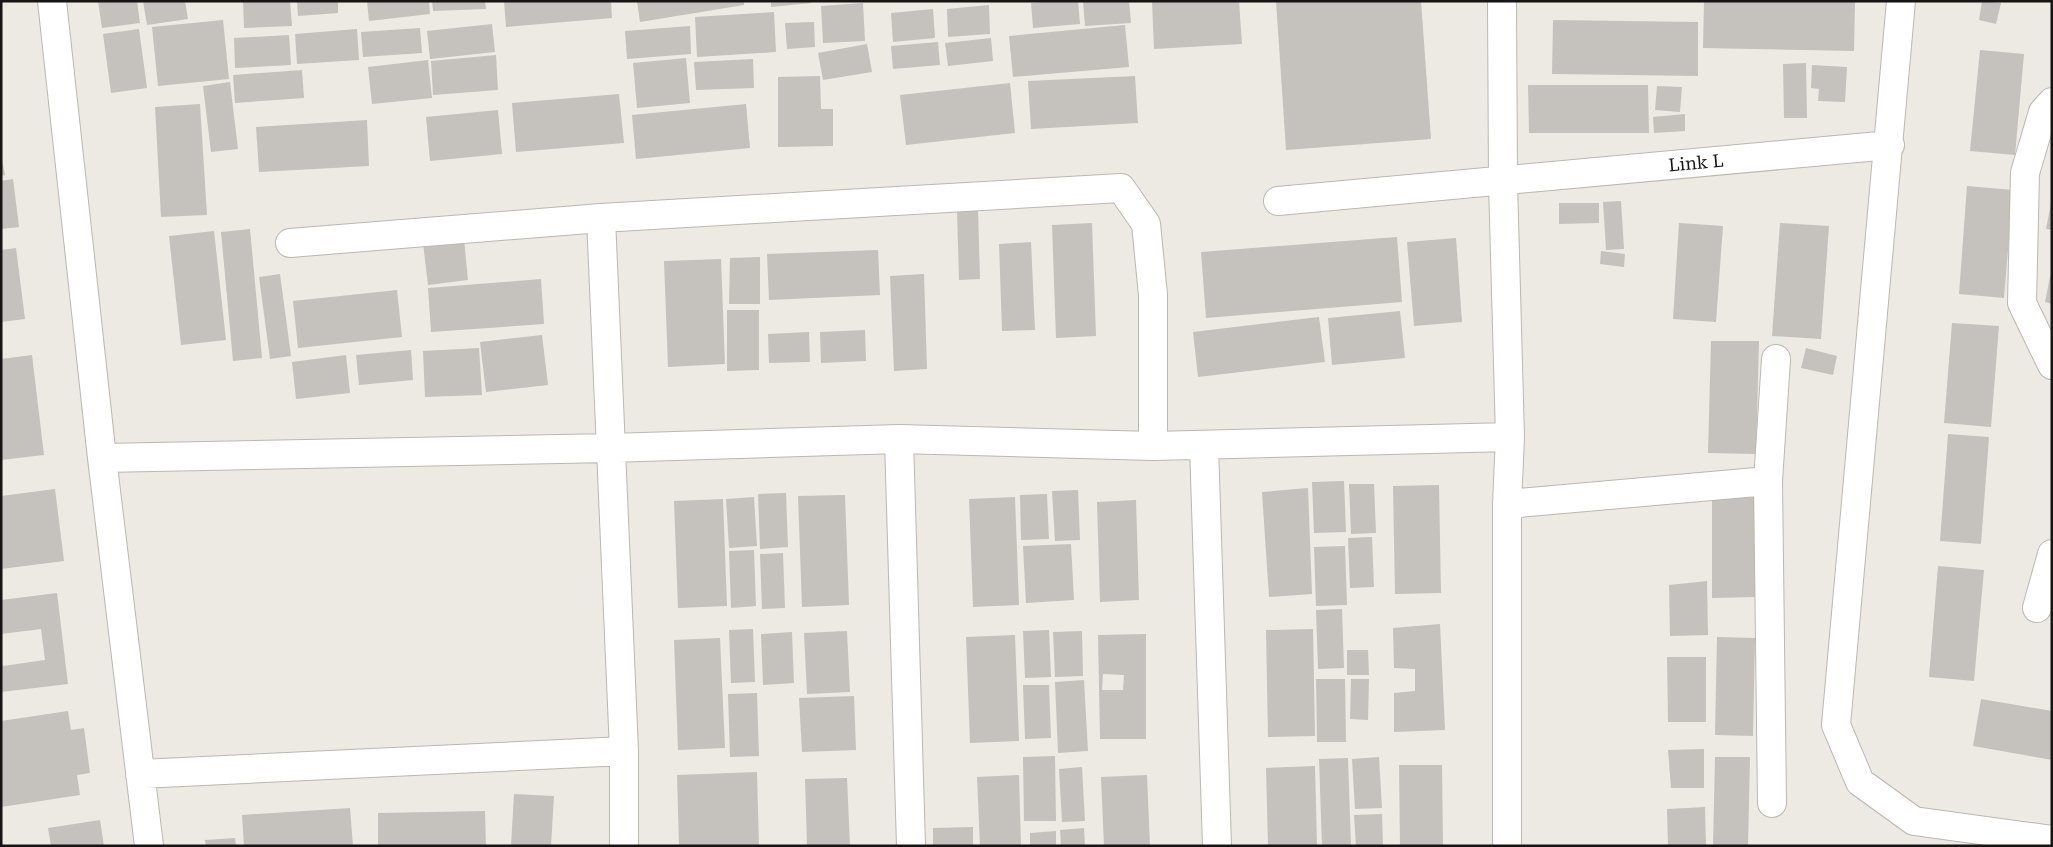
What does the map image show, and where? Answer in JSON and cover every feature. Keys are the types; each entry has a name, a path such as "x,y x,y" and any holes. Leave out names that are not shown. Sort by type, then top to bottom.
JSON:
{"street":[{"path":"52,1 102,458 149,846"},
{"path":"1502,1 1503,182 1510,437 1507,504 1507,846"},
{"path":"1901,1 1890,145 1836,725 1860,782 1914,820 2052,840"},
{"path":"2052,102 2043,112 2025,173 2022,303 2052,365"},
{"name":"Link L","path":"1278,201 1503,182 1890,145"},
{"path":"290,243 601,218 1121,188 1146,224 1153,295 1153,446"},
{"path":"601,218 624,751 624,846"},
{"path":"1772,803 1768,481 1776,359"},
{"path":"102,458 610,448 899,439 1153,446 1510,437"},
{"path":"899,439 911,846"},
{"path":"1204,445 1217,846"},
{"path":"1507,504 1768,481"},
{"path":"2037,608 2052,554"},
{"path":"140,774 624,751"}],"building":[{"path":"98,1 137,1 140,23 102,28"},
{"path":"143,1 185,1 188,19 147,25"},
{"path":"243,1 290,1 292,26 244,28"},
{"path":"297,1 338,1 338,13 298,16"},
{"path":"367,1 429,1 430,14 369,21"},
{"path":"432,1 485,1 486,9 433,11"},
{"path":"504,1 611,1 612,18 506,27"},
{"path":"637,1 744,1 744,5 640,22"},
{"path":"771,1 811,1 811,3 771,7"},
{"path":"1078,1 1080,24 1033,28 1031,3"},
{"path":"1083,1 1129,1 1131,23 1085,26"},
{"path":"1152,1 1239,1 1242,44 1154,49"},
{"path":"1276,1 1421,1 1431,139 1286,150"},
{"path":"1704,1 1855,1 1854,51 1703,48"},
{"path":"1982,1 2001,3 1996,24 1979,20"},
{"path":"863,3 865,41 823,43 821,6"},
{"path":"989,5 990,34 948,37 947,9"},
{"path":"933,9 935,38 893,42 891,13"},
{"path":"774,12 776,52 697,57 695,17"},
{"path":"223,20 229,79 158,86 152,27"},
{"path":"1553,20 1698,22 1698,76 1552,74"},
{"path":"814,22 815,47 787,49 785,23"},
{"path":"492,24 495,52 430,59 427,31"},
{"path":"1125,25 1129,67 1013,77 1009,36"},
{"path":"690,26 691,54 627,59 625,31"},
{"path":"420,28 422,53 363,57 361,32"},
{"path":"139,29 147,88 111,93 103,34"},
{"path":"357,29 359,60 297,64 295,34"},
{"path":"289,35 291,65 235,68 234,38"},
{"path":"991,38 993,61 948,66 945,43"},
{"path":"938,42 940,65 893,69 891,46"},
{"path":"867,44 872,72 823,80 818,53"},
{"path":"1980,50 2024,54 2015,155 1970,151"},
{"path":"496,55 498,90 433,95 431,61"},
{"path":"686,58 690,103 637,108 633,63"},
{"path":"753,59 754,88 696,90 694,62"},
{"path":"428,60 432,98 372,104 368,67"},
{"path":"1806,63 1807,118 1784,118 1783,64"},
{"path":"1812,65 1847,67 1845,102 1818,101 1819,89 1811,88"},
{"path":"302,70 304,98 235,103 233,75"},
{"path":"820,76 821,109 833,109 833,146 778,147 778,77"},
{"path":"1135,76 1138,123 1031,129 1028,81"},
{"path":"230,82 238,149 211,152 203,86"},
{"path":"1010,83 1015,133 906,145 900,95"},
{"path":"1528,85 1648,85 1649,133 1529,133"},
{"path":"1657,86 1682,87 1680,112 1655,110"},
{"path":"619,94 624,143 516,152 512,103"},
{"path":"200,104 207,215 161,217 155,107"},
{"path":"746,104 750,148 636,159 632,115"},
{"path":"498,110 502,154 430,161 426,117"},
{"path":"1685,114 1685,131 1654,133 1653,117"},
{"path":"367,120 369,166 259,172 256,127"},
{"path":"1,155 5,175 1,176"},
{"path":"13,179 19,227 1,229 1,181"},
{"path":"1967,186 2013,190 2004,298 1959,294"},
{"path":"1621,201 1624,249 1606,250 1603,202"},
{"path":"1559,203 1599,203 1599,223 1559,224"},
{"path":"2052,203 2052,230 2046,229"},
{"path":"978,209 980,279 959,280 957,210"},
{"path":"1092,223 1096,336 1056,338 1052,225"},
{"path":"1679,223 1723,226 1716,322 1673,319"},
{"path":"1780,223 1829,226 1821,339 1772,336"},
{"path":"250,229 262,358 233,361 221,232"},
{"path":"214,231 226,340 181,345 169,236"},
{"path":"1397,237 1402,302 1206,318 1201,252"},
{"path":"1456,238 1462,322 1414,326 1407,242"},
{"path":"464,239 468,280 428,285 423,243"},
{"path":"1031,242 1035,330 1002,331 999,244"},
{"path":"16,248 25,319 1,322 1,250"},
{"path":"878,250 880,295 769,300 767,254"},
{"path":"1601,251 1625,254 1624,267 1600,264"},
{"path":"760,257 760,304 729,304 730,258"},
{"path":"721,259 725,364 668,367 664,261"},
{"path":"2052,272 2052,304 2045,302"},
{"path":"280,274 291,356 270,359 259,277"},
{"path":"924,274 927,369 894,371 890,276"},
{"path":"541,279 544,324 431,332 428,288"},
{"path":"397,290 402,337 298,348 293,301"},
{"path":"727,310 759,310 759,370 727,371"},
{"path":"1400,311 1405,358 1332,365 1328,318"},
{"path":"1319,317 1325,362 1198,377 1193,332"},
{"path":"1952,323 1999,326 1991,427 1944,423"},
{"path":"865,330 866,361 821,363 820,332"},
{"path":"809,332 810,362 769,363 768,334"},
{"path":"542,335 548,385 486,392 480,342"},
{"path":"1711,341 1759,341 1756,454 1708,453"},
{"path":"479,348 482,395 425,397 423,351"},
{"path":"1806,348 1837,356 1833,375 1801,368"},
{"path":"411,350 413,380 359,385 356,355"},
{"path":"32,355 44,455 1,460 1,359"},
{"path":"346,355 350,393 296,399 292,362"},
{"path":"1948,434 1989,437 1981,544 1940,541"},
{"path":"1344,481 1346,532 1314,533 1312,482"},
{"path":"1349,484 1374,484 1376,533 1351,534"},
{"path":"1439,485 1441,593 1395,594 1393,486"},
{"path":"1308,488 1312,594 1269,597 1262,492"},
{"path":"55,489 64,561 1,569 1,496"},
{"path":"1078,490 1080,540 1055,541 1052,491"},
{"path":"1756,492 1757,597 1712,598 1712,493"},
{"path":"786,493 788,547 760,549 758,494"},
{"path":"1047,494 1049,539 1021,540 1020,495"},
{"path":"845,495 849,605 802,607 798,496"},
{"path":"754,497 757,546 729,548 726,499"},
{"path":"1015,497 1019,605 973,607 969,499"},
{"path":"723,499 727,606 678,608 674,501"},
{"path":"1136,500 1139,600 1100,602 1097,502"},
{"path":"1372,537 1374,587 1350,588 1348,538"},
{"path":"1071,544 1074,600 1026,603 1023,546"},
{"path":"1345,546 1347,605 1316,606 1314,547"},
{"path":"754,550 756,606 731,608 729,551"},
{"path":"783,553 785,608 762,609 760,554"},
{"path":"1938,566 1984,570 1974,681 1929,677"},
{"path":"1707,581 1708,635 1670,636 1669,585"},
{"path":"57,593 68,684 1,692 1,660 3,666 45,660 41,629 1,634 1,600"},
{"path":"1342,609 1344,668 1318,669 1316,610"},
{"path":"1440,624 1445,730 1394,732 1394,693 1415,691 1415,669 1394,668 1393,628"},
{"path":"753,629 755,682 731,683 729,630"},
{"path":"1313,629 1315,736 1268,737 1266,630"},
{"path":"1049,630 1051,677 1025,678 1023,631"},
{"path":"847,631 850,692 807,694 804,633"},
{"path":"1082,631 1083,676 1055,677 1053,632"},
{"path":"792,632 794,683 763,685 761,634"},
{"path":"1146,634 1146,739 1100,739 1098,635","holes":["1103,674 1124,675 1123,690 1102,690"]},
{"path":"1015,635 1019,741 970,743 966,637"},
{"path":"1717,637 1755,638 1753,736 1715,735"},
{"path":"720,638 725,748 678,750 674,640"},
{"path":"1347,650 1368,650 1369,675 1347,675"},
{"path":"1667,657 1706,657 1706,722 1668,722"},
{"path":"1316,679 1345,679 1346,742 1317,742"},
{"path":"1351,679 1369,679 1368,720 1350,719"},
{"path":"1084,680 1088,751 1058,753 1055,682"},
{"path":"1023,685 1049,685 1051,738 1025,739"},
{"path":"757,693 759,756 730,757 728,694"},
{"path":"854,696 856,750 802,752 799,698"},
{"path":"1981,699 2052,711 2052,760 1973,746"},
{"path":"68,711 71,730 84,728 90,773 77,775 80,795 1,807 1,721"},
{"path":"1704,749 1704,788 1671,788 1668,750"},
{"path":"1055,756 1056,821 1024,821 1023,757"},
{"path":"1379,757 1382,808 1355,809 1352,759"},
{"path":"1715,757 1750,757 1748,846 1713,846"},
{"path":"1348,758 1351,846 1322,846 1319,759"},
{"path":"1399,765 1442,765 1443,846 1400,846"},
{"path":"1315,766 1317,846 1268,846 1266,768"},
{"path":"1082,767 1085,821 1062,822 1059,769"},
{"path":"757,772 759,846 679,846 677,775"},
{"path":"1019,775 1021,846 980,846 977,777"},
{"path":"1147,775 1150,846 1104,846 1101,777"},
{"path":"847,778 850,846 807,846 805,779"},
{"path":"514,794 554,796 551,846 511,846"},
{"path":"1705,807 1706,846 1668,846 1667,809"},
{"path":"350,808 353,846 244,846 242,815"},
{"path":"485,811 486,846 378,846 378,813"},
{"path":"1382,814 1383,846 1356,846 1354,815"},
{"path":"100,820 104,846 51,846 48,828"},
{"path":"973,827 973,846 933,846 933,828"},
{"path":"1084,828 1085,846 1061,846 1060,830"},
{"path":"1056,831 1056,846 1030,846 1030,833"},
{"path":"235,838 236,846 206,846 205,840"}]}
